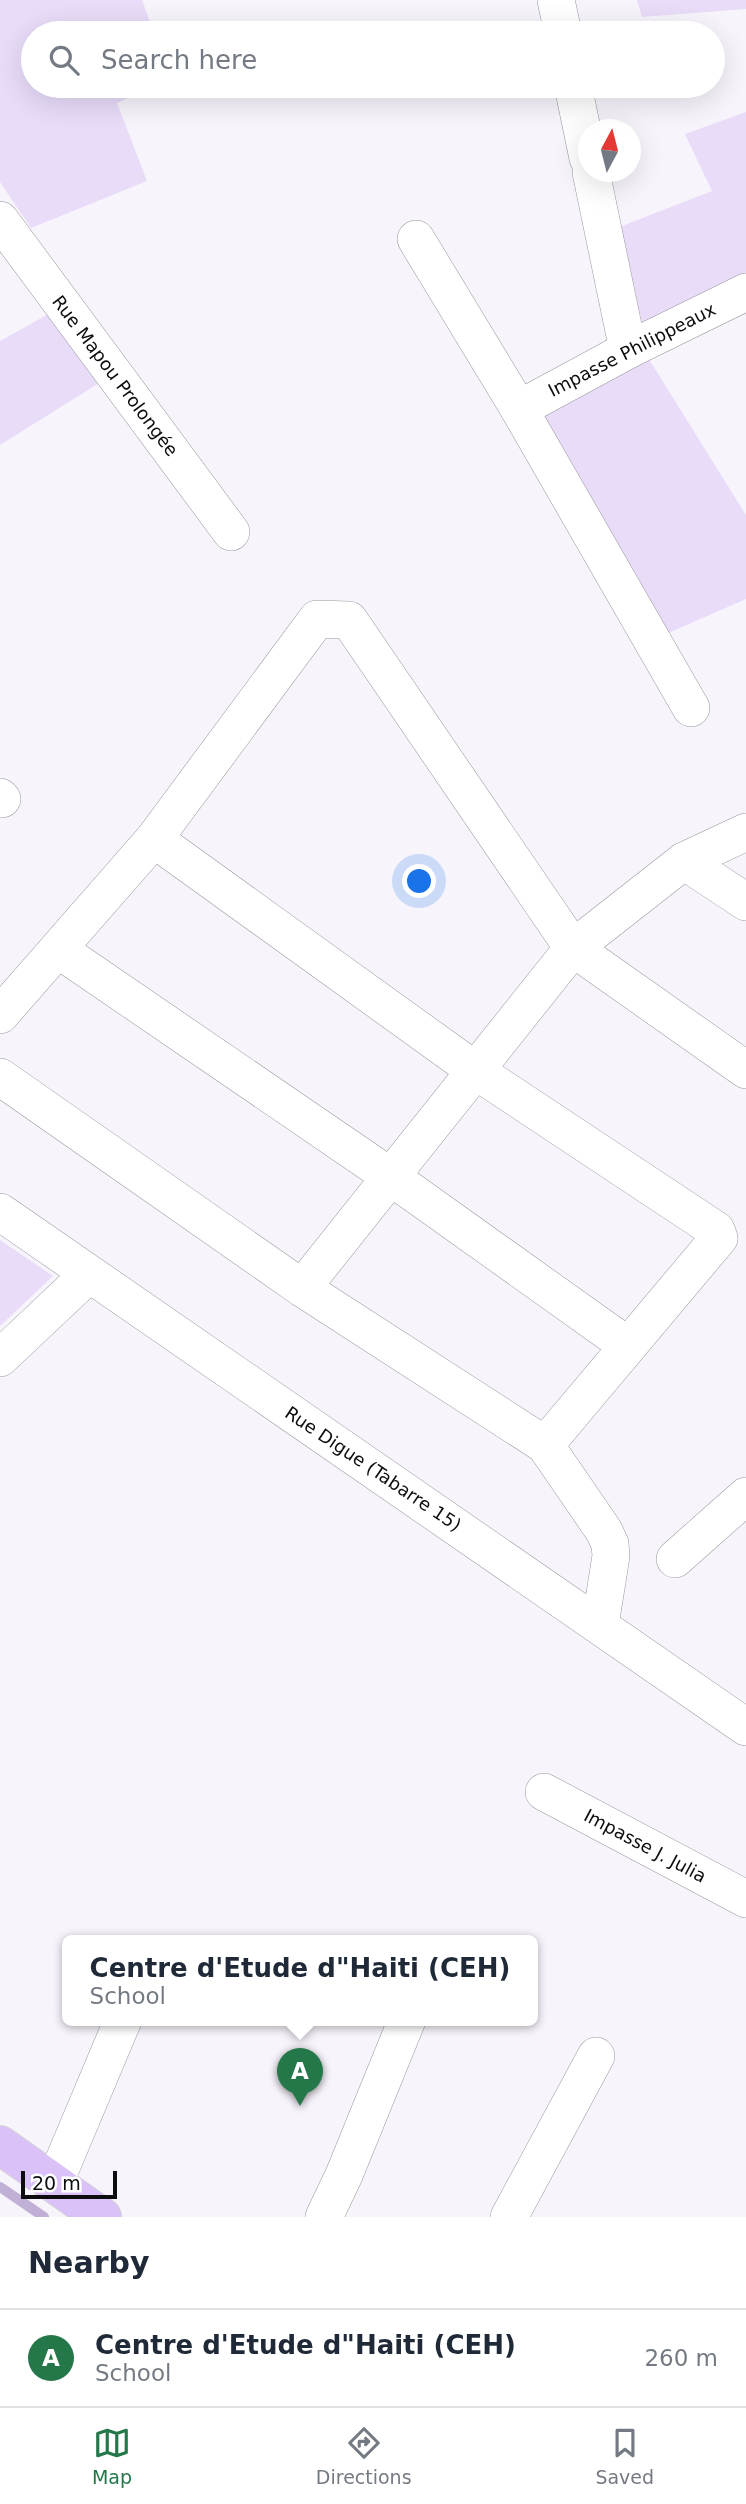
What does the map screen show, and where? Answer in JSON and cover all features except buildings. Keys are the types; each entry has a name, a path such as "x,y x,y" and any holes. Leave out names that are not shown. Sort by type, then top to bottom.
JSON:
{"main road":[{"path":"0,2146 102,2217"}],"street":[{"path":"556,0 560,21"},
{"path":"576,98 580,119"},
{"path":"593,182 628,350"},
{"name":"Rue Mapou Prolongée","path":"0,220 231,531"},
{"path":"416,239 519,409 691,708"},
{"name":"Impasse Philippeaux","path":"519,409 628,350 746,292"},
{"path":"0,1015 153,839 317,619 349,620 573,948 746,1070"},
{"path":"302,1288 573,948 684,861 746,832"},
{"path":"153,839 476,1070 716,1230 719,1238 545,1445"},
{"path":"684,861 746,902"},
{"path":"59,950 391,1177 628,1346"},
{"path":"0,1077 302,1288 545,1445 604,1531 610,1544 611,1556 600,1625"},
{"name":"Rue Digue (Tabarre 15)","path":"0,1212 746,1727"},
{"path":"0,1358 88,1275"},
{"path":"675,1559 746,1496"},
{"name":"Impasse J. Julia","path":"544,1792 746,1899"},
{"path":"54,2184 120,2026"},
{"path":"324,2217 344,2175 405,2026"},
{"path":"509,2217 596,2056"}],"shaded area":[{"path":"0,0 142,0 150,21 21,21 21,98 128,98 117,103 147,181 31,228 0,182"},
{"path":"637,0 746,0 746,9 642,17"},
{"path":"746,112 746,278 644,329 617,228 712,191 685,134"},
{"path":"52,312 104,380 0,445 0,341"},
{"path":"645,353 746,515 746,599 666,634 539,416"},
{"path":"0,1240 53,1276 0,1326"}],"waterway":[{"path":"0,2187 44,2217"}],"place":[{"name":"Centre d'Etude d\"Haiti (CEH)","path":"300,2106"}]}
